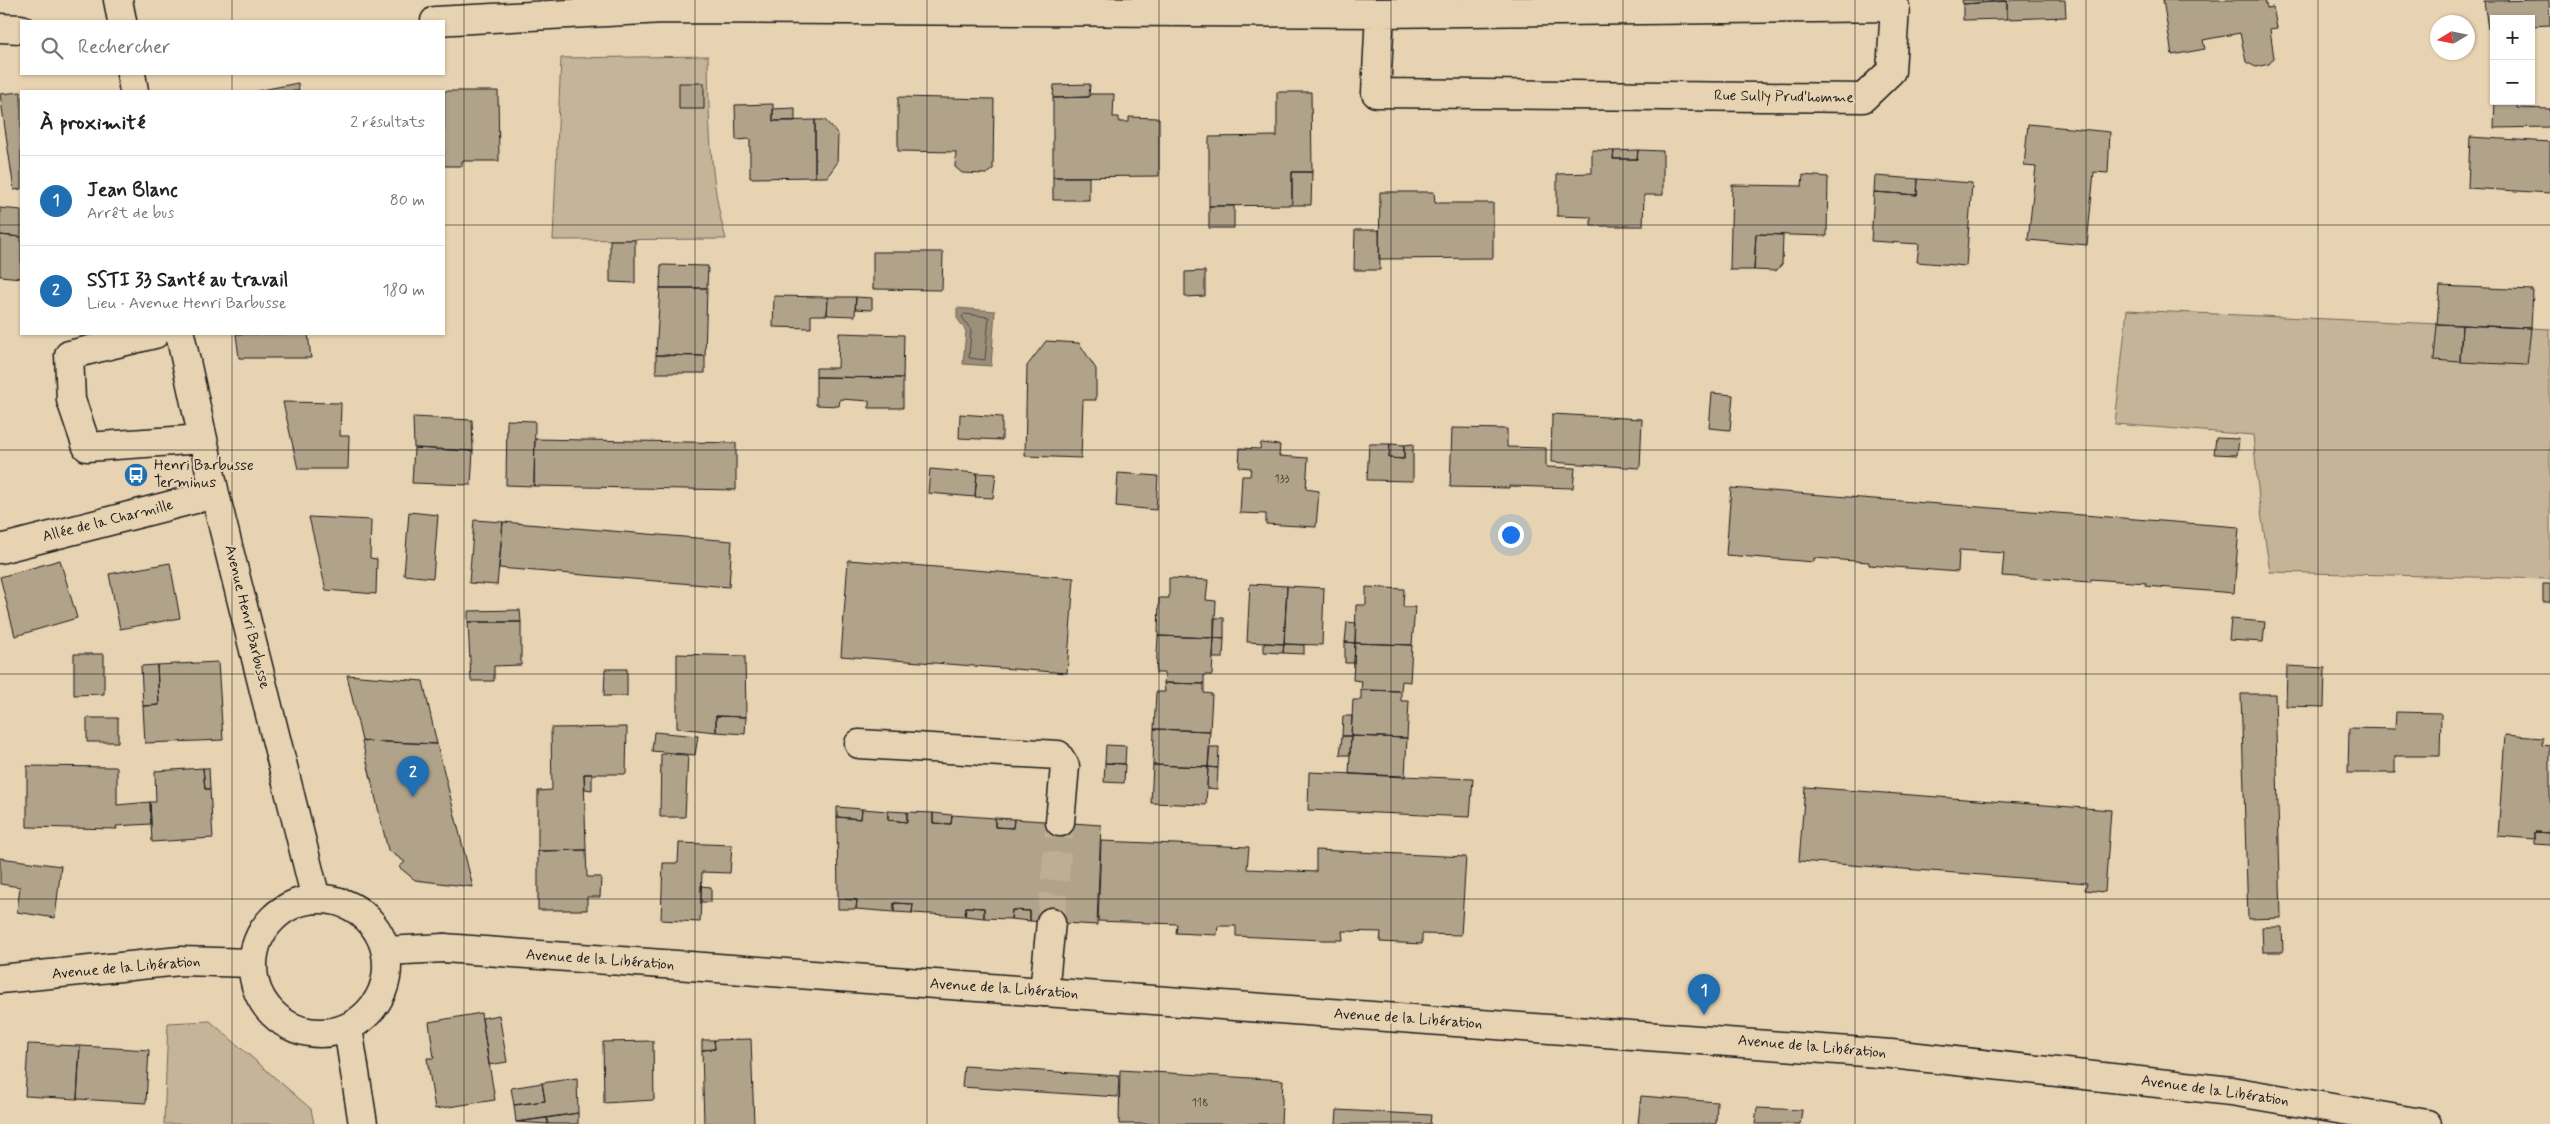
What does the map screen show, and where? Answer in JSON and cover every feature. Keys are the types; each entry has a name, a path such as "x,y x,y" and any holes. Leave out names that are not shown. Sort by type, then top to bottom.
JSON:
{"street":[{"path":"118,0 122,20"},
{"name":"Rue Sully Prud'homme","path":"445,20 664,8 1380,14 1895,4 1891,71 1863,98 1376,92 1380,14"},
{"path":"0,28 20,28"},
{"path":"131,75 134,90"},
{"path":"151,335 69,355 71,400 87,448 203,439"},
{"name":"Avenue Henri Barbusse","path":"180,335 215,494 316,899"},
{"name":"Allée de la Charmille","path":"0,549 215,494"},
{"path":"859,744 1058,755 1065,766 1060,822"},
{"path":"316,899 335,900 352,907 368,918 380,933 386,951 388,974 381,996 368,1015 348,1028 326,1034 303,1032 282,1023 266,1007 256,986 253,963 256,943 266,926 280,912 297,902 316,899"},
{"path":"1044,992 1051,922"},
{"name":"Avenue de la Libération","path":"386,951 444,948 1891,1054 2231,1091 2426,1124"},
{"name":"Avenue de la Libération","path":"0,979 180,961 253,963"},
{"path":"348,1028 363,1124"}],"shaded area":[{"path":"708,56 713,172 720,217 726,239 553,240 561,58"},
{"path":"2127,310 2550,329 2550,579 2270,572 2259,499 2253,435 2115,424"},
{"path":"210,1021 311,1109 314,1124 164,1124 168,1023"}],"water":[{"path":"957,308 995,311 991,366 963,364 966,331 957,318"}],"building":[{"path":"1962,0 2065,0 2066,17 2007,19 2007,1 1963,4"},
{"path":"2163,0 2265,0 2267,8 2273,7 2277,28 2270,29 2274,58 2269,64 2256,67 2246,62 2240,33 2203,40 2205,49 2172,55"},
{"path":"2549,0 2550,25 2535,26 2535,15 2490,15 2490,29 2488,29 2484,1"},
{"path":"2007,1 2007,19 1963,20 1963,4"},
{"path":"298,83 299,90 262,90"},
{"path":"679,83 704,83 704,109 679,109"},
{"path":"1090,84 1089,97 1053,98 1054,85"},
{"path":"445,91 498,91 499,161 462,161 462,166 445,166"},
{"path":"20,92 20,189 14,190 0,94"},
{"path":"1277,92 1311,92 1312,172 1292,172 1292,205 1209,206 1209,137 1277,136"},
{"path":"1090,94 1114,94 1113,117 1119,117 1119,122 1129,122 1129,117 1159,118 1159,176 1053,177 1053,98 1089,97"},
{"path":"898,97 994,99 993,169 986,174 962,173 955,167 956,152 898,151"},
{"path":"773,104 773,121 815,120 815,177 750,178 750,139 736,140 735,105"},
{"path":"2495,105 2517,105 2517,108 2550,109 2550,127 2494,128"},
{"path":"795,108 795,121 773,121 773,109"},
{"path":"815,120 825,120 838,134 837,163 827,177 815,177"},
{"path":"2028,124 2110,132 2108,173 2094,172 2087,245 2028,240 2036,167 2024,166"},
{"path":"2470,137 2550,142 2550,193 2468,188"},
{"path":"1592,150 1614,151 1613,159 1637,159 1638,150 1663,151 1663,195 1644,195 1643,226 1591,226 1591,217 1557,216 1557,174 1592,173"},
{"path":"1638,150 1637,159 1613,159 1614,151"},
{"path":"1292,172 1312,172 1311,205 1292,205"},
{"path":"1803,175 1828,177 1827,236 1756,234 1754,270 1730,270 1732,185 1802,186"},
{"path":"1875,176 1918,179 1917,195 1874,192"},
{"path":"1053,177 1089,177 1089,200 1053,200"},
{"path":"1918,179 1972,183 1966,266 1917,262 1919,244 1871,241 1874,192 1917,195"},
{"path":"1380,192 1434,192 1435,203 1493,203 1493,258 1379,259"},
{"path":"1209,206 1234,206 1234,228 1209,228"},
{"path":"0,208 20,210 20,237 0,235"},
{"path":"1355,230 1379,230 1380,270 1354,270"},
{"path":"1756,234 1783,235 1782,264 1776,271 1754,270"},
{"path":"0,235 20,237 20,278 0,276"},
{"path":"610,240 635,240 635,283 610,282"},
{"path":"873,252 943,252 942,290 873,289"},
{"path":"661,265 708,266 707,288 660,288"},
{"path":"1205,271 1205,296 1185,297 1185,272"},
{"path":"2440,286 2533,290 2531,328 2437,324"},
{"path":"660,288 707,288 705,356 656,355"},
{"path":"774,296 828,297 827,315 811,315 811,328 773,327"},
{"path":"828,297 856,297 855,316 827,315"},
{"path":"856,297 872,298 872,310 855,309"},
{"path":"2437,324 2462,325 2460,362 2434,360"},
{"path":"2462,325 2531,328 2527,365 2460,362"},
{"path":"839,333 904,335 903,378 816,377 816,368 838,368"},
{"path":"236,335 308,335 311,358 239,358"},
{"path":"1046,341 1079,343 1096,369 1096,400 1083,400 1081,458 1025,456 1027,366"},
{"path":"656,355 705,356 705,373 656,373"},
{"path":"816,377 903,378 903,408 869,408 869,401 840,399 839,406 816,405"},
{"path":"1712,393 1733,395 1730,430 1709,428"},
{"path":"283,402 341,403 340,436 349,436 348,469 298,469"},
{"path":"960,414 1002,417 1002,440 959,438"},
{"path":"1552,414 1642,419 1640,468 1551,462"},
{"path":"413,417 472,420 473,451 414,448"},
{"path":"507,420 535,421 534,486 506,485"},
{"path":"1452,428 1507,429 1507,447 1546,448 1546,467 1575,468 1573,488 1450,487"},
{"path":"2216,438 2239,439 2237,455 2214,454"},
{"path":"535,439 736,443 736,490 534,486"},
{"path":"1261,443 1280,445 1279,456 1308,458 1306,489 1319,491 1316,527 1266,524 1266,514 1240,513 1242,476 1250,476 1251,468 1239,467 1240,448 1260,449"},
{"path":"1369,444 1390,444 1389,458 1404,459 1404,445 1413,444 1413,481 1367,480"},
{"path":"1390,444 1404,445 1404,459 1389,458"},
{"path":"414,448 473,451 471,485 412,483"},
{"path":"930,469 977,473 975,497 928,493"},
{"path":"977,473 996,474 993,498 975,497"},
{"path":"1118,473 1158,476 1156,510 1116,506"},
{"path":"1731,488 2239,527 2234,593 2145,586 2146,583 2091,579 2091,582 2002,576 2004,553 1959,550 1958,572 1869,565 1869,562 1814,558 1814,562 1726,555"},
{"path":"409,512 438,515 433,578 404,575"},
{"path":"309,517 371,520 370,558 377,559 376,594 326,590"},
{"path":"474,520 503,522 497,585 469,583"},
{"path":"503,522 732,541 729,587 499,568"},
{"path":"60,560 77,618 15,636 0,577"},
{"path":"848,560 1074,578 1067,673 841,656"},
{"path":"170,563 180,618 120,629 109,574"},
{"path":"1169,578 1208,580 1206,600 1216,601 1214,638 1158,636 1159,598 1169,598"},
{"path":"1250,584 1287,586 1284,644 1247,642"},
{"path":"2543,584 2550,584 2550,602 2543,602"},
{"path":"1287,586 1324,588 1322,645 1284,644"},
{"path":"1366,587 1404,589 1403,607 1415,607 1412,645 1355,643 1356,605 1366,605"},
{"path":"520,610 521,622 468,622 468,611"},
{"path":"1214,618 1224,618 1224,639 1214,638"},
{"path":"2231,619 2265,622 2263,642 2229,640"},
{"path":"468,622 521,622 521,665 494,666 494,681 471,681"},
{"path":"1347,622 1356,623 1355,643 1345,642"},
{"path":"1158,636 1214,638 1212,675 1204,675 1204,684 1164,683 1165,673 1156,673"},
{"path":"1214,638 1224,639 1223,658 1213,658"},
{"path":"1345,642 1355,643 1354,663 1345,663"},
{"path":"1264,643 1284,644 1283,653 1264,652"},
{"path":"1355,643 1412,645 1410,682 1402,681 1401,691 1361,690 1362,681 1353,680"},
{"path":"1284,644 1304,645 1304,654 1283,653"},
{"path":"74,654 104,654 104,694 74,695"},
{"path":"677,654 745,656 746,717 716,716 716,732 677,728"},
{"path":"218,662 223,740 145,743 143,706 159,705 157,665"},
{"path":"157,665 159,705 143,706 141,666"},
{"path":"2287,666 2325,668 2324,707 2286,706"},
{"path":"605,669 627,669 627,696 604,696"},
{"path":"347,675 423,681 437,744 362,741"},
{"path":"1164,683 1204,684 1204,693 1212,694 1210,731 1154,729 1156,692 1165,692"},
{"path":"1361,690 1401,691 1401,701 1409,701 1407,738 1351,736 1353,700 1361,700"},
{"path":"2241,694 2275,694 2281,918 2248,919"},
{"path":"2396,712 2441,713 2440,756 2395,756 2395,773 2348,773 2349,728 2395,729"},
{"path":"716,716 746,717 745,734 716,732"},
{"path":"1343,716 1352,716 1351,736 1342,736"},
{"path":"87,718 118,718 118,742 87,742"},
{"path":"627,727 626,774 584,774 586,850 538,851 538,791 552,790 551,728"},
{"path":"1154,729 1210,731 1208,767 1153,765"},
{"path":"654,732 698,736 695,755 652,751"},
{"path":"2505,735 2542,738 2542,745 2550,746 2550,833 2535,832 2535,839 2498,836"},
{"path":"1342,736 1351,736 1350,755 1340,755"},
{"path":"1351,736 1407,738 1405,777 1349,774"},
{"path":"362,741 437,744 473,887 415,880 399,867 405,862 388,850"},
{"path":"1106,745 1126,746 1125,764 1105,763"},
{"path":"1210,747 1219,747 1218,768 1208,767"},
{"path":"661,754 688,755 685,817 660,817"},
{"path":"1105,763 1125,764 1124,783 1104,782"},
{"path":"1153,765 1208,767 1206,805 1151,803"},
{"path":"27,766 117,767 117,805 150,802 151,824 116,826 117,829 27,827"},
{"path":"1208,767 1218,768 1217,789 1207,788"},
{"path":"203,768 209,768 210,789 205,789"},
{"path":"203,768 205,789 210,789 213,838 152,842 150,802 156,802 155,771"},
{"path":"1309,772 1473,779 1470,817 1308,810"},
{"path":"584,774 592,774 592,790 585,789"},
{"path":"1805,787 2111,810 2105,892 2085,890 2087,883 1799,861"},
{"path":"837,807 862,809 861,819 837,817"},
{"path":"862,809 888,811 888,820 907,822 907,812 933,813 933,823 951,824 952,815 995,818 995,827 1013,828 1014,819 1101,825 1097,925 1030,921 1030,911 1012,910 1011,919 984,918 984,908 966,907 965,916 912,913 913,904 894,903 894,912 856,909 857,900 838,899 837,817 861,819"},
{"path":"888,811 907,812 907,822 888,820"},
{"path":"933,813 952,815 951,824 933,823"},
{"path":"995,818 1014,819 1013,828 995,827"},
{"path":"2535,832 2550,833 2550,845 2535,844"},
{"path":"1101,841 1249,847 1247,869 1316,872 1316,850 1466,857 1461,935 1422,934 1422,944 1380,942 1381,932 1342,931 1343,940 1323,940 1236,936 1236,926 1218,926 1217,935 1176,933 1177,924 1098,921"},
{"path":"679,843 732,845 730,873 702,872 700,922 661,920 663,863 678,863"},
{"path":"586,850 587,877 601,877 600,897 587,897 587,910 538,910 538,851"},
{"path":"0,858 61,866 55,918 17,912 20,887 0,884"},
{"path":"701,886 711,887 711,902 701,902"},
{"path":"838,899 857,900 856,909 838,909"},
{"path":"894,903 913,904 912,913 894,912"},
{"path":"966,907 984,908 984,918 965,916"},
{"path":"1012,910 1030,911 1030,921 1011,919"},
{"path":"2262,927 2282,927 2283,952 2263,952"},
{"path":"481,1013 495,1100 435,1109 427,1058 434,1058 429,1022"},
{"path":"499,1015 507,1062 489,1065 482,1018"},
{"path":"751,1039 754,1124 704,1123 702,1050 715,1049 714,1040"},
{"path":"702,1040 714,1040 715,1049 702,1050"},
{"path":"653,1041 654,1100 604,1103 603,1042"},
{"path":"28,1044 80,1046 77,1099 25,1096"},
{"path":"80,1046 149,1050 146,1103 77,1099"},
{"path":"964,1066 1119,1076 1118,1097 962,1087"},
{"path":"1120,1070 1283,1080 1281,1124 1119,1124"},
{"path":"577,1078 578,1113 516,1122 514,1105 545,1101 542,1083"},
{"path":"542,1083 545,1101 514,1105 511,1088"},
{"path":"1641,1096 1717,1102 1716,1124 1638,1124"},
{"path":"1757,1108 1802,1110 1800,1124 1755,1124"},
{"path":"1337,1110 1431,1115 1430,1124 1336,1124"},
{"path":"578,1113 578,1124 548,1124 547,1118"},
{"path":"547,1118 548,1124 516,1122"}],"tunnel":[{"path":"1051,922 1060,822"}],"place":[{"name":"Henri Barbusse Terminus","path":"136,475"},
{"name":"SSTI 33 Santé au travail","path":"413,797"},
{"name":"Jean Blanc","path":"1704,1015"}]}
